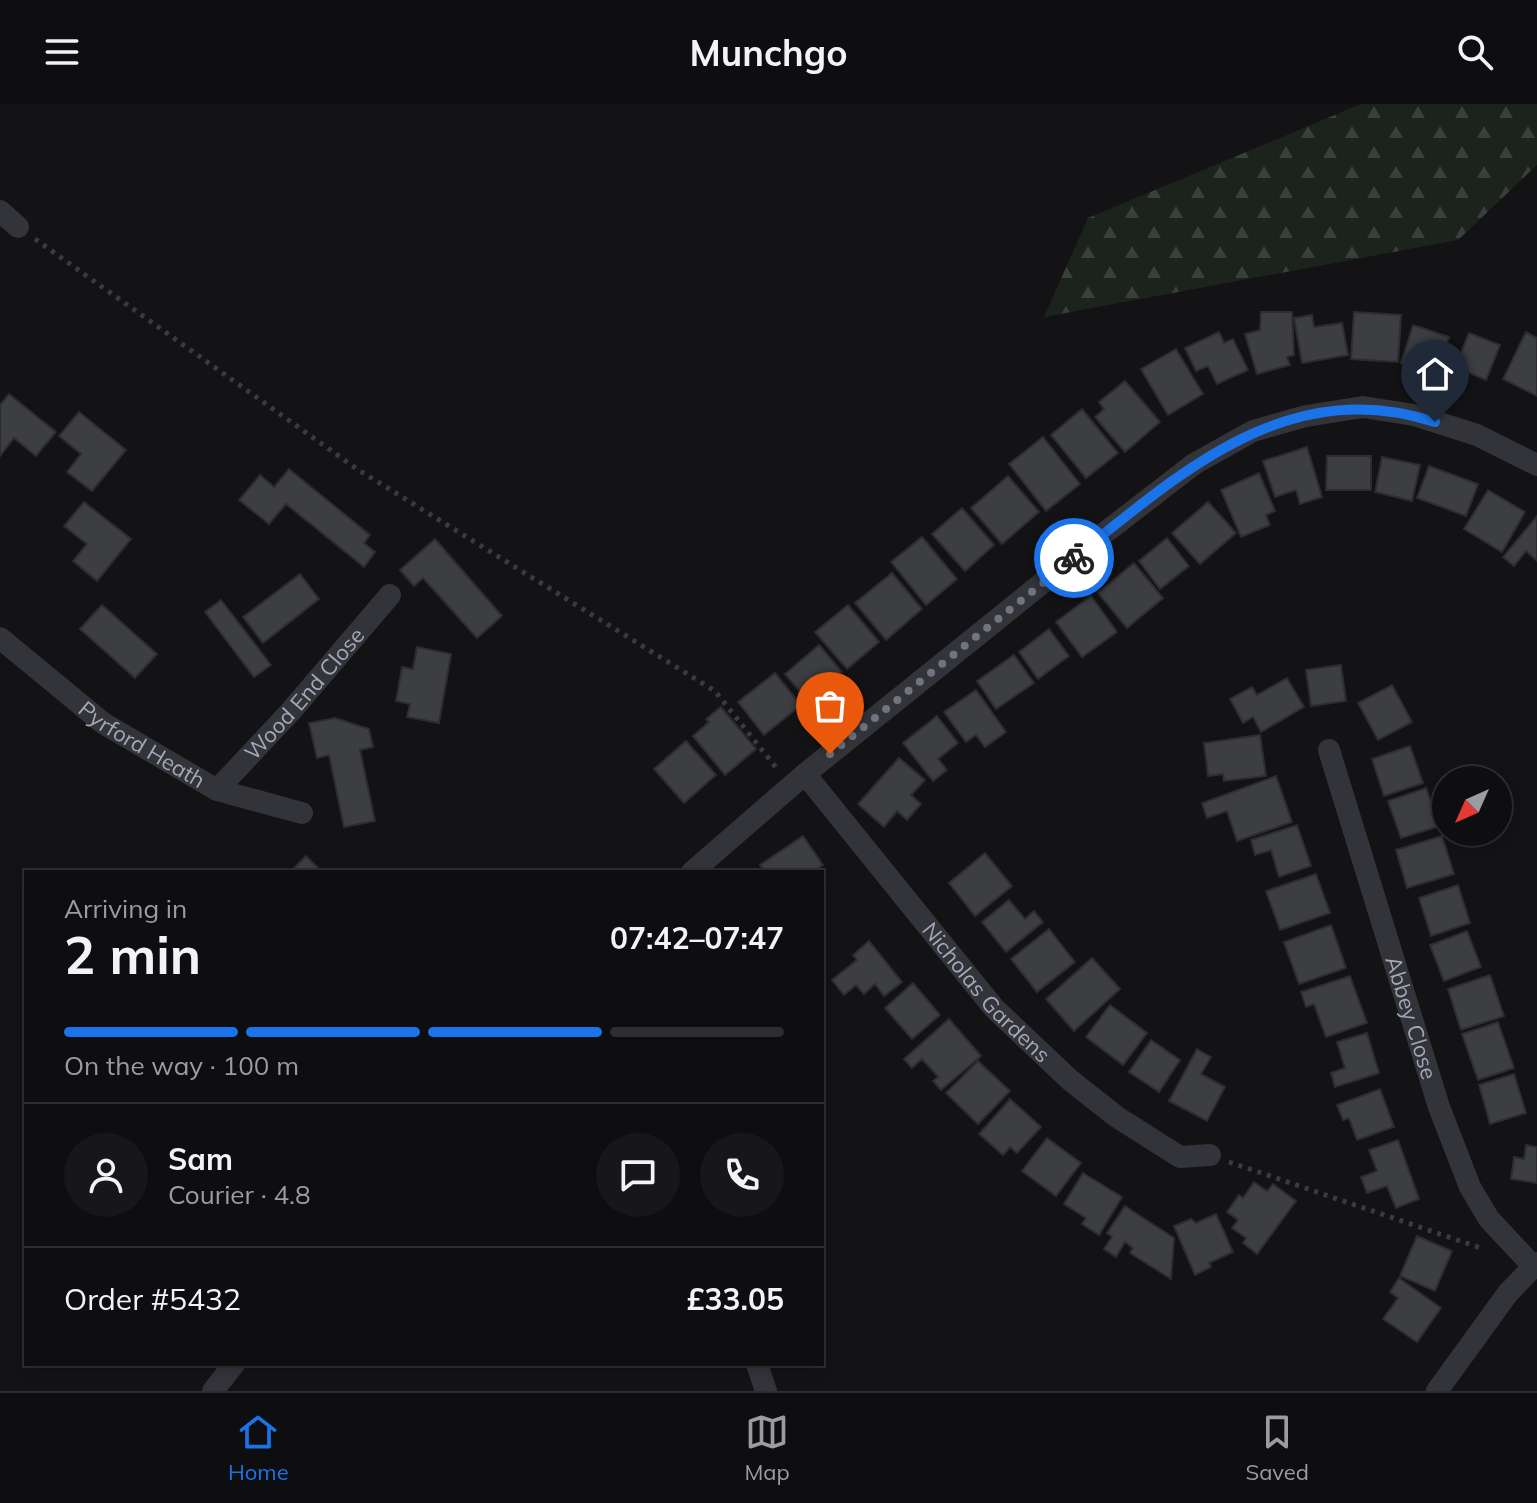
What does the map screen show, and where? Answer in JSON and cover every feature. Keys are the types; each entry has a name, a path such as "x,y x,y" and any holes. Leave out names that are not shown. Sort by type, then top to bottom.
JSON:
{"street":[{"path":"0,211 18,227"},
{"path":"694,870 798,780 1194,464 1253,431 1306,416 1363,407 1414,415 1465,431 1537,465"},
{"name":"Wood End Close","path":"217,790 291,711 390,595"},
{"name":"Pyrford Heath","path":"0,638 103,723 217,790 302,813"},
{"name":"Abbey Close","path":"1329,750 1439,1107 1470,1187 1489,1219 1535,1264"},
{"name":"Nicholas Gardens","path":"798,780 994,1008 1059,1070 1117,1117 1180,1157 1210,1155"},
{"path":"1437,1391 1508,1293 1535,1264"},
{"path":"213,1391 232,1366"},
{"path":"758,1366 766,1391"}],"path":[{"path":"18,227 357,469 715,691 798,780"},
{"path":"1210,1155 1489,1250"}],"green space":[{"path":"1361,104 1537,104 1537,165 1458,240 1044,317 1088,218"}],"building":[{"path":"1261,312 1292,312 1294,355 1287,357 1290,365 1257,374 1245,334 1260,330"},
{"path":"1354,312 1401,315 1398,362 1351,359"},
{"path":"1312,315 1314,327 1342,323 1348,355 1302,363 1294,318"},
{"path":"1413,325 1449,337 1439,366 1431,363 1428,371 1401,363"},
{"path":"1219,332 1224,343 1233,339 1248,370 1217,384 1208,366 1196,371 1185,348"},
{"path":"1526,332 1537,338 1537,396 1503,379"},
{"path":"1469,333 1500,345 1486,380 1455,367"},
{"path":"1176,349 1203,394 1168,415 1141,369"},
{"path":"1125,381 1160,422 1125,452 1095,417 1104,409 1099,402"},
{"path":"9,394 56,432 36,456 14,438 0,456 0,405"},
{"path":"1082,409 1118,453 1086,478 1051,435"},
{"path":"79,412 126,450 92,491 67,472 81,454 59,436"},
{"path":"1043,437 1080,484 1046,511 1009,464"},
{"path":"1307,447 1322,497 1300,504 1296,490 1275,497 1263,461"},
{"path":"1327,456 1371,456 1371,490 1326,490"},
{"path":"1382,457 1420,465 1412,501 1375,492"},
{"path":"1429,466 1478,484 1466,516 1417,498"},
{"path":"289,469 370,535 364,543 375,552 364,567 286,504 269,524 239,500 260,475 274,487"},
{"path":"1259,473 1275,511 1266,515 1270,525 1241,537 1221,490"},
{"path":"1008,476 1039,512 1002,544 971,508"},
{"path":"1488,490 1525,512 1502,552 1464,529"},
{"path":"84,502 131,539 97,581 73,561 87,544 64,526"},
{"path":"1208,502 1236,533 1200,564 1172,533"},
{"path":"962,508 994,545 965,571 932,534"},
{"path":"1537,516 1537,561 1526,551 1514,566 1503,557"},
{"path":"922,537 957,579 926,605 891,562"},
{"path":"1167,538 1189,566 1160,589 1139,561"},
{"path":"435,539 502,616 477,638 423,578 414,586 400,570"},
{"path":"1134,563 1163,598 1127,628 1098,593"},
{"path":"892,573 922,609 886,640 855,603"},
{"path":"300,574 319,599 263,643 243,617"},
{"path":"1091,596 1117,632 1082,657 1056,622"},
{"path":"221,600 271,665 254,677 205,612"},
{"path":"102,605 157,654 135,678 80,629"},
{"path":"848,605 879,642 847,669 815,632"},
{"path":"1049,629 1069,656 1038,679 1019,652"},
{"path":"819,645 842,672 808,701 785,674"},
{"path":"417,647 451,654 439,723 407,717 410,704 396,701 402,667 413,669"},
{"path":"1014,655 1034,683 996,709 977,681"},
{"path":"1341,665 1346,701 1311,706 1306,670"},
{"path":"775,673 801,705 764,735 738,702"},
{"path":"1287,678 1304,707 1261,732 1253,717 1243,723 1230,699 1252,687 1257,695"},
{"path":"1392,685 1412,722 1378,740 1358,703"},
{"path":"976,690 1006,732 985,747 976,735 966,742 944,712"},
{"path":"721,707 756,749 725,775 693,736 709,722 706,719"},
{"path":"937,716 958,743 938,759 947,770 933,781 903,743"},
{"path":"335,718 369,729 373,747 360,750 375,821 344,827 329,755 317,758 309,723"},
{"path":"1260,735 1266,776 1224,781 1223,774 1208,776 1204,743"},
{"path":"686,741 716,775 684,803 654,769"},
{"path":"1410,746 1423,783 1384,796 1372,759"},
{"path":"899,758 925,780 911,795 921,804 907,820 897,811 884,827 858,804"},
{"path":"1276,776 1292,822 1237,841 1227,811 1207,818 1202,803"},
{"path":"1426,788 1432,804 1432,828 1401,838 1388,801"},
{"path":"1297,825 1311,866 1279,877 1271,850 1255,855 1251,840"},
{"path":"803,836 823,865 816,870 764,870 760,865"},
{"path":"1432,839 1432,846 1445,846 1454,874 1407,888 1396,850"},
{"path":"985,853 1012,886 975,916 949,883"},
{"path":"306,856 320,870 292,870"},
{"path":"1316,874 1330,913 1280,930 1266,891"},
{"path":"1458,885 1470,923 1431,936 1419,898"},
{"path":"1009,900 1025,919 1034,911 1043,922 1006,952 982,922"},
{"path":"1331,925 1346,968 1299,984 1284,942"},
{"path":"1049,929 1075,962 1037,992 1011,959"},
{"path":"1467,931 1481,967 1444,981 1430,945"},
{"path":"869,941 902,982 884,996 875,984 864,994 856,985 844,995 832,980 857,960 853,955"},
{"path":"1092,958 1120,989 1074,1031 1046,999"},
{"path":"1490,975 1504,1016 1461,1030 1448,989"},
{"path":"1350,976 1367,1023 1326,1037 1314,1004 1306,1007 1301,992"},
{"path":"913,983 940,1015 912,1039 885,1008"},
{"path":"1110,1005 1147,1033 1123,1065 1086,1037"},
{"path":"949,1019 981,1056 941,1090 933,1081 938,1077 922,1059 912,1068 904,1059"},
{"path":"1498,1022 1514,1068 1478,1080 1462,1034"},
{"path":"1367,1033 1379,1073 1335,1087 1331,1073 1345,1068 1337,1042"},
{"path":"1151,1040 1180,1060 1159,1092 1129,1072"},
{"path":"1197,1049 1211,1057 1201,1074 1225,1087 1207,1121 1169,1101"},
{"path":"978,1061 1010,1091 978,1124 946,1093"},
{"path":"1514,1074 1526,1113 1490,1124 1479,1085"},
{"path":"1380,1089 1394,1127 1357,1140 1349,1118 1343,1120 1337,1105"},
{"path":"1010,1099 1041,1127 1017,1153 1010,1147 1003,1155 979,1134"},
{"path":"1047,1138 1081,1163 1056,1196 1022,1171"},
{"path":"1398,1140 1419,1199 1396,1208 1387,1186 1367,1193 1361,1177 1377,1171 1369,1150"},
{"path":"1526,1145 1537,1147 1537,1183 1511,1179 1514,1157 1524,1159"},
{"path":"1083,1173 1122,1197 1099,1235 1082,1224 1086,1218 1064,1204"},
{"path":"1254,1182 1267,1191 1273,1184 1296,1201 1257,1254 1243,1243 1246,1238 1232,1228 1238,1220 1227,1212 1239,1195 1243,1198"},
{"path":"1125,1206 1174,1238 1171,1279 1130,1253 1133,1248 1125,1242 1116,1257 1104,1249 1112,1237 1107,1233"},
{"path":"1216,1214 1233,1252 1209,1263 1211,1267 1195,1275 1174,1226 1191,1219 1196,1223"},
{"path":"1417,1236 1452,1251 1435,1291 1400,1276"},
{"path":"1399,1278 1441,1308 1417,1342 1383,1319 1398,1298 1390,1292"}],"way so far":[{"path":"830,754 1074,558"}],"route":[{"path":"1074,558 1194,464 1253,431 1306,416 1363,407 1414,415 1435,422"}]}
